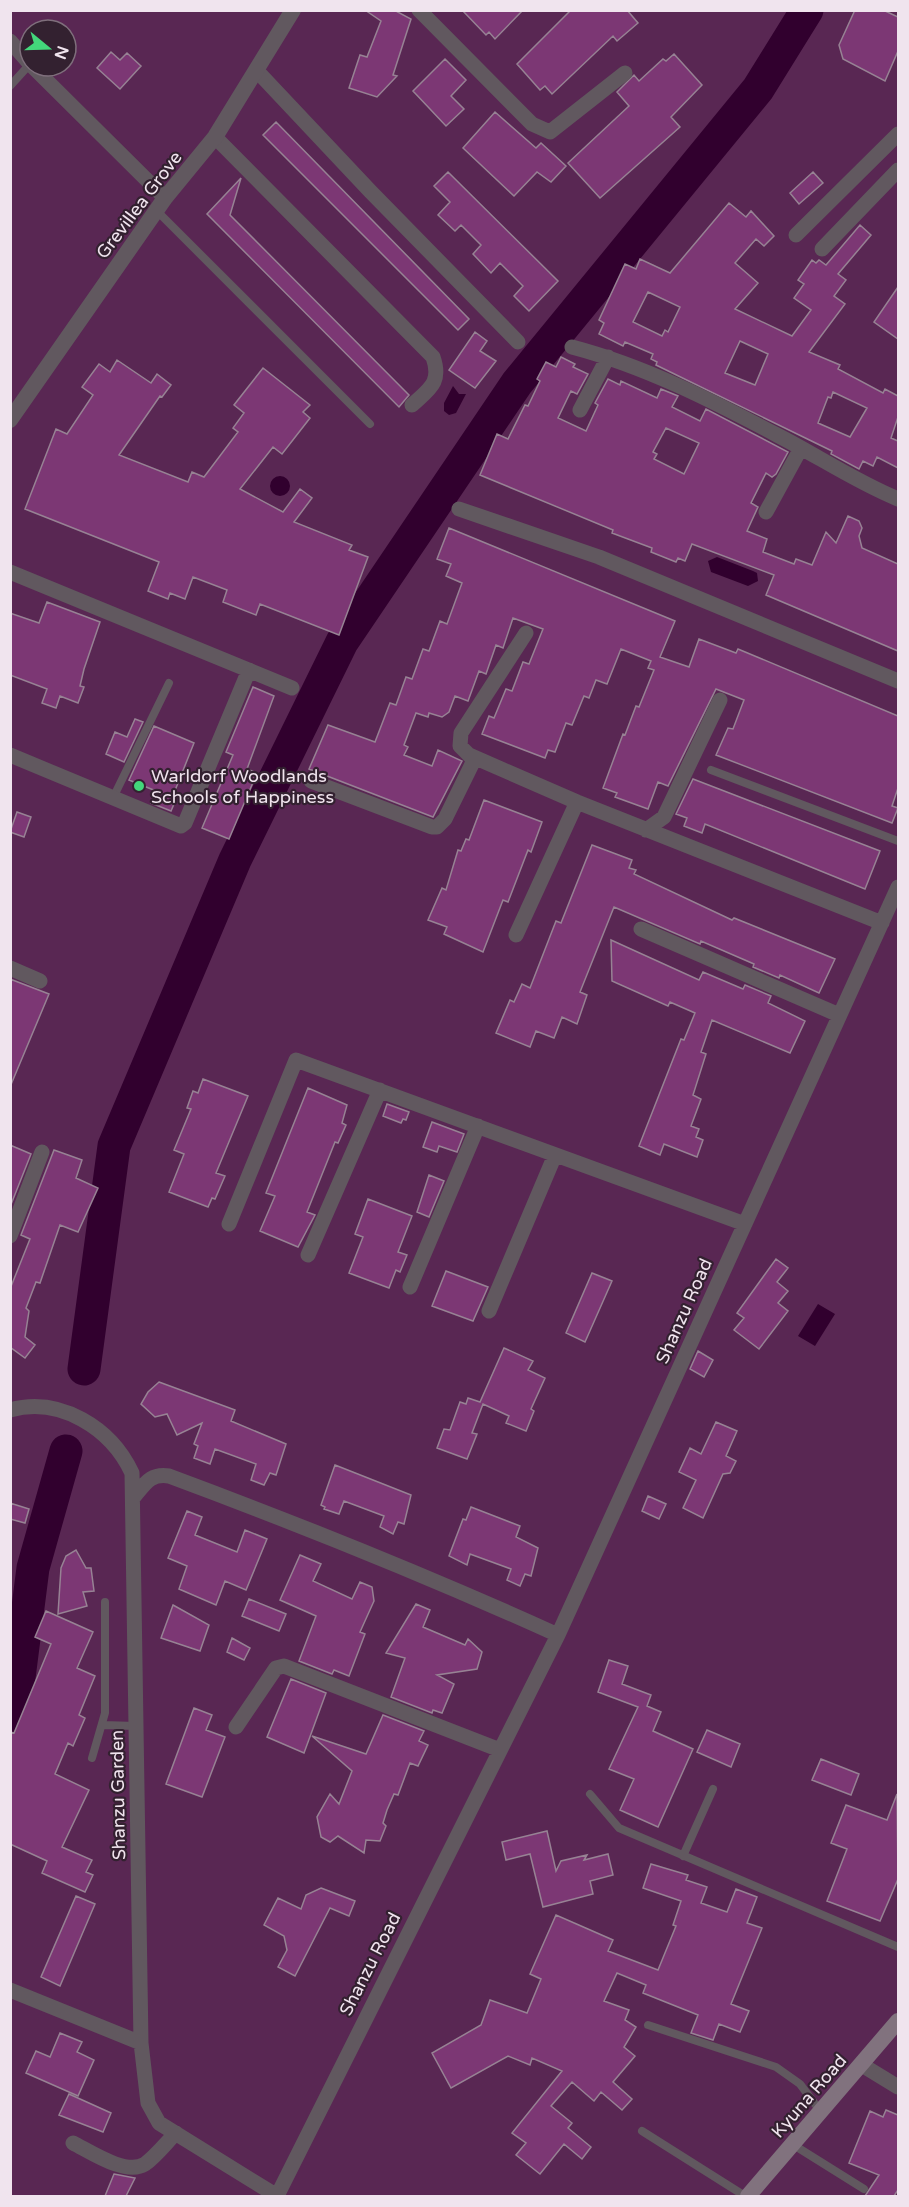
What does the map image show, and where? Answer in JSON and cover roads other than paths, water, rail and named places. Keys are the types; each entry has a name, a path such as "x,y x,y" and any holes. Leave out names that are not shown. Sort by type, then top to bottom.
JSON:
{"main road":[{"name":"Kyuna Road","path":"746,2196 898,2021"}],"street":[{"name":"Grevillea Grove","path":"10,420 160,204 215,137 293,10"},
{"path":"419,10 532,124 543,131 550,132 625,73"},
{"path":"257,71 518,342"},
{"path":"43,78 160,204"},
{"path":"796,235 898,134"},
{"path":"215,137 433,357 437,376 434,384 412,405"},
{"path":"822,249 898,171"},
{"path":"572,347 608,357 662,379 898,499"},
{"path":"580,410 608,357"},
{"path":"766,512 801,448"},
{"path":"459,509 599,557 898,681"},
{"path":"10,572 292,688"},
{"path":"526,633 461,733 460,746 475,758 577,802 882,923"},
{"path":"10,755 178,826 183,825 249,670"},
{"path":"646,830 664,817 720,700"},
{"path":"311,781 432,828 437,827 445,819 475,758"},
{"path":"516,935 577,802"},
{"name":"Shanzu Road","path":"277,2196 558,1635 898,887"},
{"path":"641,929 839,1015"},
{"path":"10,968 40,981"},
{"path":"230,1224 296,1060 745,1224"},
{"path":"308,1255 380,1090"},
{"path":"410,1287 478,1126"},
{"path":"11,1233 42,1152"},
{"path":"489,1311 555,1155"},
{"name":"Shanzu Garden","path":"10,1410 30,1405 54,1408 78,1418 108,1438 123,1454 132,1473 141,2043 148,2103 159,2123 277,2196"},
{"path":"133,1498 148,1479 158,1474 169,1476 275,1515 429,1578 558,1635"},
{"path":"236,1727 276,1668 284,1666 500,1750"},
{"path":"10,1990 141,2043"},
{"path":"862,2065 898,2087"},
{"path":"73,2144 123,2166 134,2168 145,2164 176,2133"}],"lane":[{"path":"160,204 370,424"},
{"path":"113,798 169,683"},
{"path":"711,770 898,841"},
{"path":"92,1758 103,1725 105,1602"},
{"path":"103,1725 136,1726"},
{"path":"683,1856 713,1789"},
{"path":"590,1794 619,1828 898,1947"},
{"path":"648,2025 776,2067 800,2084 821,2112"},
{"path":"642,2131 746,2196"},
{"path":"792,2144 864,2189"}],"waterway":[{"path":"84,1369 114,1146 235,860 342,642 517,383 758,89 807,10"},
{"path":"10,1717 15,1709 33,1568 66,1451"}],"place":[{"name":"Warldorf Woodlands Schools of Happiness","path":"139,786"}]}
